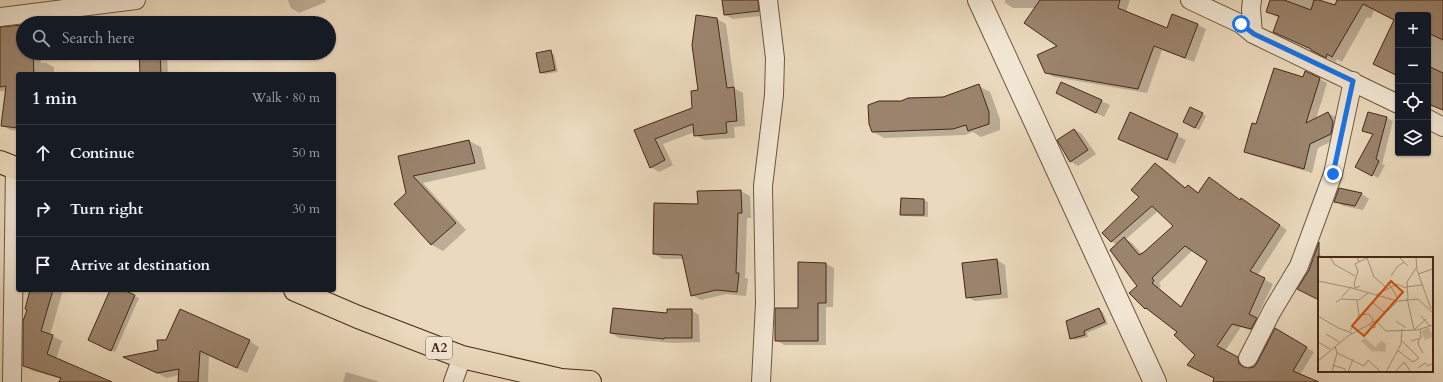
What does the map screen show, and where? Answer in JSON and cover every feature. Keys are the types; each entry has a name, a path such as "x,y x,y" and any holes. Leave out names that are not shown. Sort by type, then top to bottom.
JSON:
{"main road":[{"name":"A2","path":"300,292 358,317 462,357 561,380 590,382"}],"street":[{"path":"0,17 110,2 136,0"},
{"path":"761,382 765,303 763,186 774,95 775,58 768,0"},
{"path":"979,0 1155,382"},
{"path":"1190,0 1241,24 1254,34 1395,102"},
{"path":"1252,0 1251,9 1254,34"},
{"path":"1248,358 1272,311 1299,266 1333,174 1353,81"},
{"path":"1430,120 1443,127"},
{"path":"11,166 12,382"},
{"path":"453,382 462,357"}],"building":[{"path":"722,0 758,0 759,11 724,15"},
{"path":"1040,0 1120,0 1118,8 1167,28 1172,14 1198,24 1185,58 1154,46 1138,89 1045,73 1037,55 1057,46 1024,23"},
{"path":"1270,0 1284,0 1311,10 1314,0 1335,5 1337,0 1443,0 1443,40 1431,34 1431,12 1395,12 1395,75 1373,64 1394,20 1363,4 1332,57 1327,54 1326,58 1311,49 1273,32 1279,16 1266,12"},
{"path":"696,15 717,18 727,88 734,87 737,121 726,122 727,133 694,136 693,124 655,139 665,160 650,168 634,130 692,108 691,91 698,90 692,45"},
{"path":"16,26 16,60 33,60 34,72 16,72 16,128 1,126 6,86 0,87 0,27"},
{"path":"551,50 555,70 540,73 536,53"},
{"path":"139,60 160,60 161,72 140,72"},
{"path":"1431,67 1443,73 1443,110 1431,105"},
{"path":"1274,68 1303,77 1305,71 1320,78 1306,123 1328,112 1333,122 1331,134 1310,144 1304,169 1244,152 1252,123 1256,124"},
{"path":"1061,82 1102,100 1096,113 1056,93"},
{"path":"979,84 989,112 989,124 968,131 966,125 953,129 872,132 869,124 868,105 879,101 901,101 908,98 943,97"},
{"path":"1190,107 1203,113 1195,128 1183,122"},
{"path":"1130,112 1178,134 1167,160 1118,139"},
{"path":"1368,112 1387,117 1376,159 1379,161 1372,176 1355,167 1373,134 1362,131"},
{"path":"1074,129 1088,150 1070,162 1057,140"},
{"path":"469,140 475,163 413,176 456,223 431,245 394,204 406,193 398,156"},
{"path":"1155,163 1185,188 1188,185 1198,193 1209,177 1240,200 1241,198 1280,225 1250,271 1265,278 1249,314 1257,318 1251,329 1232,324 1217,346 1238,357 1239,364 1244,367 1254,367 1275,328 1307,347 1293,371 1319,382 1213,382 1214,378 1187,365 1195,355 1174,335 1177,332 1146,308 1145,309 1129,293 1137,286 1110,250 1124,237 1139,255 1173,226 1152,206 1111,242 1102,233 1139,197 1131,190","holes":["1185,246 1207,261 1181,307 1152,283 1154,281 1152,278"]},
{"path":"1339,188 1362,193 1355,206 1334,202"},
{"path":"741,190 742,213 738,213 736,273 739,273 737,292 716,290 691,296 682,255 653,254 654,203 698,204 697,191"},
{"path":"901,198 924,199 924,215 900,215"},
{"path":"1319,242 1318,300 1297,289 1309,270"},
{"path":"997,259 1001,294 966,298 962,263"},
{"path":"798,262 826,263 826,303 818,303 818,341 775,341 775,308 798,308"},
{"path":"29,292 52,292 41,331 53,335 47,354 112,382 59,382 61,378 23,366 23,321 27,310 25,309"},
{"path":"109,292 128,292 135,295 111,351 88,340"},
{"path":"613,308 667,313 667,309 692,309 692,338 664,339 610,333"},
{"path":"1099,308 1105,322 1084,331 1085,335 1070,339 1066,321"},
{"path":"180,309 250,340 237,368 200,351 198,382 178,382 179,369 157,373 123,357 158,350 157,340 166,340"}],"route":[{"path":"1241,24 1254,34 1353,81 1333,174"}]}
